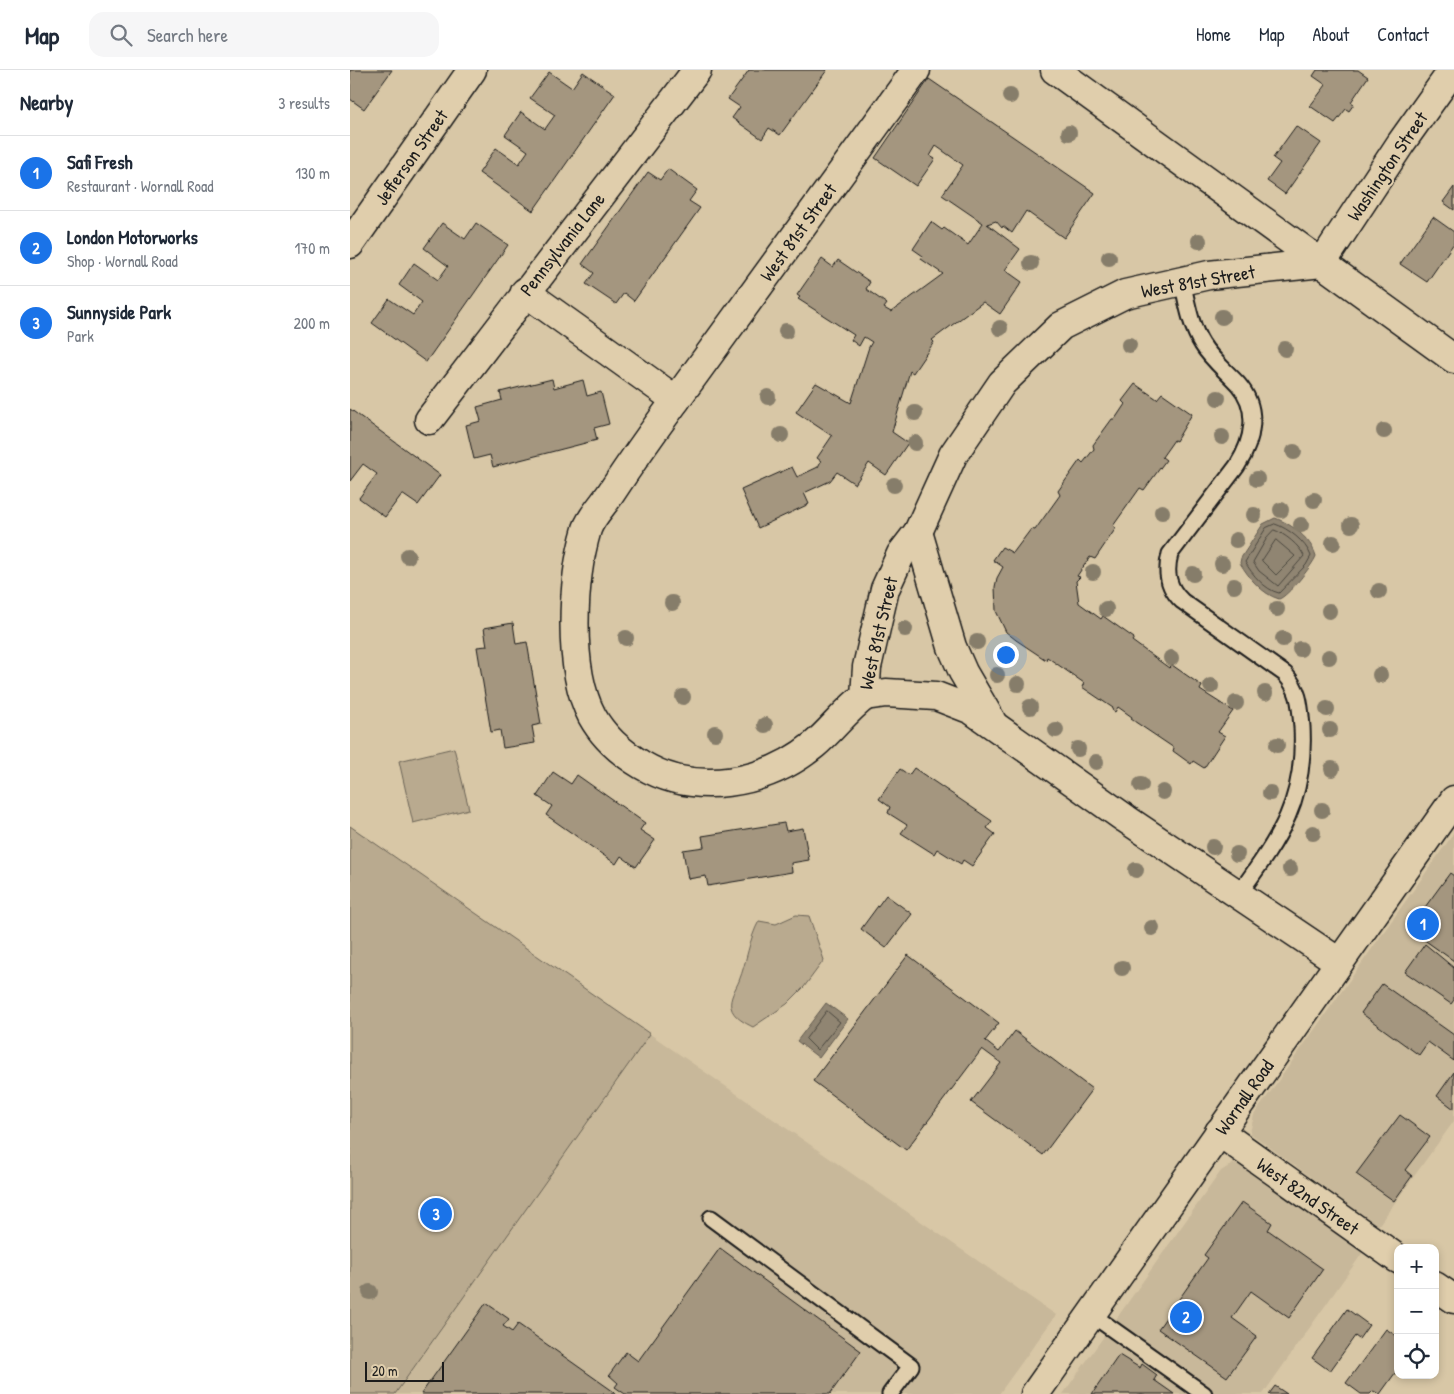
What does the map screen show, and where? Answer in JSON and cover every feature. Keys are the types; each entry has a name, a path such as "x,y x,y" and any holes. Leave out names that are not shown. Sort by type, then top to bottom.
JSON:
{"street":[{"name":"Jefferson Street","path":"350,244 472,70"},
{"name":"Pennsylvania Lane","path":"429,420 525,292 697,70"},
{"name":"West 81st Street","path":"916,70 676,400 588,527 574,602 579,675 582,689 592,716 604,732 627,755 658,774 674,779 721,784 747,779 806,751 865,696 867,667 885,589 901,554 918,532 952,455 1002,383 1061,326 1125,294 1210,275 1322,263"},
{"path":"1055,70 1454,359"},
{"name":"Washington Street","path":"1322,263 1401,143 1453,70"},
{"path":"525,292 676,400"},
{"path":"918,532 952,647 963,672 991,722"},
{"path":"865,696 886,693 936,696 956,702 991,722 1126,819 1339,962"},
{"name":"Wornall Road","path":"1044,1391 1091,1314 1339,962 1451,809"},
{"name":"West 82nd Street","path":"1219,1132 1394,1256"},
{"path":"1439,1289 1454,1299"}],"lane":[{"path":"1182,281 1191,320 1200,341 1245,396 1252,421 1252,433 1246,452 1237,466 1170,554 1167,571 1171,588 1182,601 1285,674 1297,689 1300,710 1302,742 1296,795 1279,836 1238,895"},
{"path":"712,1218 911,1366 890,1394"},
{"path":"1091,1314 1204,1394"}],"shaded area":[{"path":"454,748 469,809 413,823 399,761"},
{"path":"350,826 650,1034 395,1394 350,1394"},
{"path":"1454,833 1454,1121 1378,1226 1250,1133 1254,1115"},
{"path":"796,915 809,916 824,960 804,987 787,1004 753,1027 737,1017 732,1011 731,1001 742,973 753,935 759,921 776,924"},
{"path":"650,1034 1056,1315 999,1394 395,1394"},
{"path":"1232,1164 1244,1165 1363,1252 1263,1394 1063,1394 1221,1171"}],"water":[{"path":"1275,518 1288,524 1300,533 1310,544 1316,556 1288,593 1279,599 1256,585 1240,563 1241,558 1263,524"},
{"path":"826,1003 848,1019 819,1058 797,1041"}],"building":[{"path":"350,70 392,70 364,109 350,99"},
{"path":"749,70 827,70 780,135 769,128 762,139 732,118 740,107 728,99"},
{"path":"1317,70 1358,70 1368,77 1351,102 1354,104 1349,111 1346,109 1335,123 1310,106 1326,85 1313,76"},
{"path":"549,72 572,88 583,72 615,94 533,211 479,173 496,148 519,164 528,151 505,135 521,112 545,129 555,115 530,98"},
{"path":"929,79 1095,193 1064,238 1026,211 1012,233 1003,226 1002,228 996,221 987,224 1020,249 1005,270 1022,282 1000,314 983,302 932,340 934,342 913,373 910,371 892,432 908,443 886,475 869,463 855,484 837,472 830,481 804,493 809,504 758,528 741,490 792,467 797,477 818,467 821,461 817,458 832,436 796,412 816,383 851,403 872,342 864,337 859,346 851,340 854,335 798,299 800,297 797,295 822,259 833,267 838,260 870,282 866,289 887,304 884,308 891,312 943,274 921,259 923,256 913,249 931,222 942,230 944,228 968,245 983,223 942,195 963,165 936,146 930,156 935,159 916,186 875,158"},
{"path":"1296,126 1321,143 1285,194 1267,181 1280,163 1273,158"},
{"path":"668,169 697,190 689,201 700,208 634,301 624,293 616,304 586,284 594,273 582,264 648,172 660,180"},
{"path":"1454,187 1454,210 1443,202"},
{"path":"1433,217 1454,232 1454,243 1427,282 1400,264"},
{"path":"442,223 465,239 476,223 508,245 426,362 372,323 389,299 413,315 422,302 399,285 414,263 438,280 448,266 424,248"},
{"path":"552,379 554,388 583,380 587,396 601,392 609,424 594,428 597,440 493,467 490,455 474,459 466,425 481,421 477,407 502,400 500,392"},
{"path":"1135,384 1157,399 1162,393 1192,414 1176,441 1174,440 1162,457 1166,460 1144,490 1140,488 1113,526 1116,528 1095,559 1090,557 1077,576 1080,577 1076,581 1079,603 1101,619 1103,616 1134,638 1132,641 1169,668 1172,665 1202,686 1200,690 1233,711 1218,732 1225,736 1204,768 1193,761 1191,764 1173,751 1174,748 1131,719 1132,717 1118,707 1115,712 1112,710 1113,708 1082,687 1084,683 1047,657 1046,660 1016,640 1006,632 996,611 995,587 1003,567 993,560 1002,547 1013,553 1031,529 1035,530 1060,495 1058,491 1080,460 1083,463 1094,449 1093,445 1112,419 1115,419 1125,404 1122,401"},
{"path":"350,409 440,475 418,505 402,494 385,517 359,498 377,474 363,464 350,481"},
{"path":"513,623 516,644 527,642 541,724 532,726 535,743 503,748 500,730 491,732 477,647 487,646 484,628"},
{"path":"914,768 992,821 987,828 995,834 972,866 963,860 961,864 937,849 934,854 901,833 907,825 888,813 890,807 879,799 900,769 909,775"},
{"path":"553,772 571,784 577,775 645,823 640,830 655,840 636,867 621,856 616,864 546,815 552,806 537,796"},
{"path":"784,823 786,831 803,828 809,860 791,863 792,872 708,886 706,876 688,879 683,850 704,847 702,836"},
{"path":"1450,873 1454,876 1454,961 1409,929"},
{"path":"886,895 912,914 886,948 861,929"},
{"path":"1425,944 1454,968 1454,1000 1451,1004 1405,972"},
{"path":"908,955 999,1023 985,1041 999,1052 1015,1031 1092,1089 1043,1155 971,1102 1001,1063 982,1049 906,1150 813,1081"},
{"path":"1382,984 1454,1035 1454,1061 1428,1042 1419,1055 1361,1013"},
{"path":"1454,1072 1454,1109 1437,1096"},
{"path":"1400,1115 1430,1137 1405,1170 1412,1176 1394,1201 1356,1174"},
{"path":"1242,1202 1272,1223 1268,1230 1323,1269 1289,1318 1251,1291 1232,1318 1257,1336 1227,1377 1158,1329 1208,1258 1204,1255"},
{"path":"720,1248 861,1351 830,1394 625,1394 615,1387 618,1383 609,1375 626,1352 638,1361"},
{"path":"486,1303 509,1319 503,1326 512,1332 518,1324 617,1394 421,1394"},
{"path":"1347,1309 1369,1325 1359,1339 1355,1336 1330,1371 1312,1358"},
{"path":"1386,1329 1394,1334 1394,1375 1380,1394 1373,1391 1370,1394 1361,1394 1346,1383"},
{"path":"1119,1355 1140,1368 1142,1364 1157,1375 1154,1380 1174,1394 1092,1394"},
{"path":"1275,1386 1287,1394 1269,1394"}],"place":[{"name":"Safi Fresh","path":"1423,924"},
{"name":"Sunnyside Park","path":"436,1214"},
{"name":"London Motorworks","path":"1186,1317"}]}
